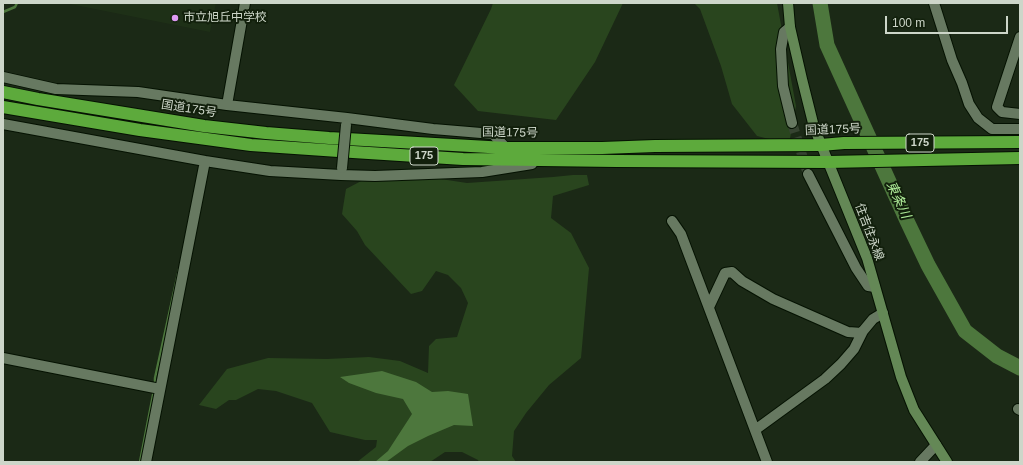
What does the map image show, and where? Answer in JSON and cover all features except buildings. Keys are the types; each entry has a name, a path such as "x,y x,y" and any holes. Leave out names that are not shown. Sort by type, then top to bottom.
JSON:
{"highway":[{"name":"国道175号","path":"3,92 204,126 266,133 336,139 506,148 1020,142"},
{"name":"175","path":"3,106 140,130 251,144 353,152 463,158 616,161 828,162 1020,158"}],"main road":[{"name":"住吉住永線","path":"788,3 790,27 812,120 867,258 901,377 914,410 947,462"}],"street":[{"path":"227,105 245,3"},
{"path":"934,3 952,60 969,104 978,118 992,129 1020,129"},
{"path":"790,27 784,32 781,50 783,86 792,124"},
{"path":"1020,37 997,107 1002,112 1020,114"},
{"path":"3,77 56,89 138,92 347,122 493,134 506,148"},
{"path":"342,172 347,122"},
{"path":"3,124 205,161 270,171 342,172 375,176 482,172 556,160"},
{"path":"146,462 205,161"},
{"path":"808,174 856,268 868,286 875,287"},
{"path":"672,221 681,234 767,462"},
{"path":"709,307 725,273 732,272 742,281 773,299 848,332 862,333"},
{"path":"755,430 825,379 836,369 854,349 862,333 874,319 883,313"},
{"path":"3,358 160,389"},
{"path":"920,462 936,444"}],"shaded area":[{"name":"市立旭丘中学校","path":"65,3 216,3 210,32"},
{"path":"493,3 623,3 595,62 556,120 478,111 454,85"},
{"path":"694,3 777,3 796,106 789,144 757,136 732,104 721,66 700,9"},
{"path":"587,175 589,185 553,196 551,218 571,233 589,268 581,358 549,385 526,413 514,431 512,456 516,462 479,462 478,460 462,452 445,452 430,462 357,462 376,447 377,440 365,440 330,432 312,403 276,391 258,389 236,400 229,400 216,409 199,405 227,369 268,358 327,359 369,357 400,361 428,373 429,346 436,339 457,337 468,303 461,288 448,275 436,271 422,291 411,294 365,245 357,231 342,214 346,189 365,179 421,176 467,183"},
{"path":"382,371 416,382 432,392 448,391 468,394 473,426 454,425 408,446 386,462 375,462 388,451 412,414 403,399 376,393 349,383 340,377"}],"waterway":[{"path":"3,12 15,7 17,3"},
{"name":"東条川","path":"820,3 827,45 928,265 965,331 997,356 1020,368"},
{"path":"155,385 155,378 179,269"},
{"path":"140,462 154,390"}],"tunnel":[{"path":"792,123 808,174"}],"place":[{"name":"市立旭丘中学校","path":"175,18"}]}
